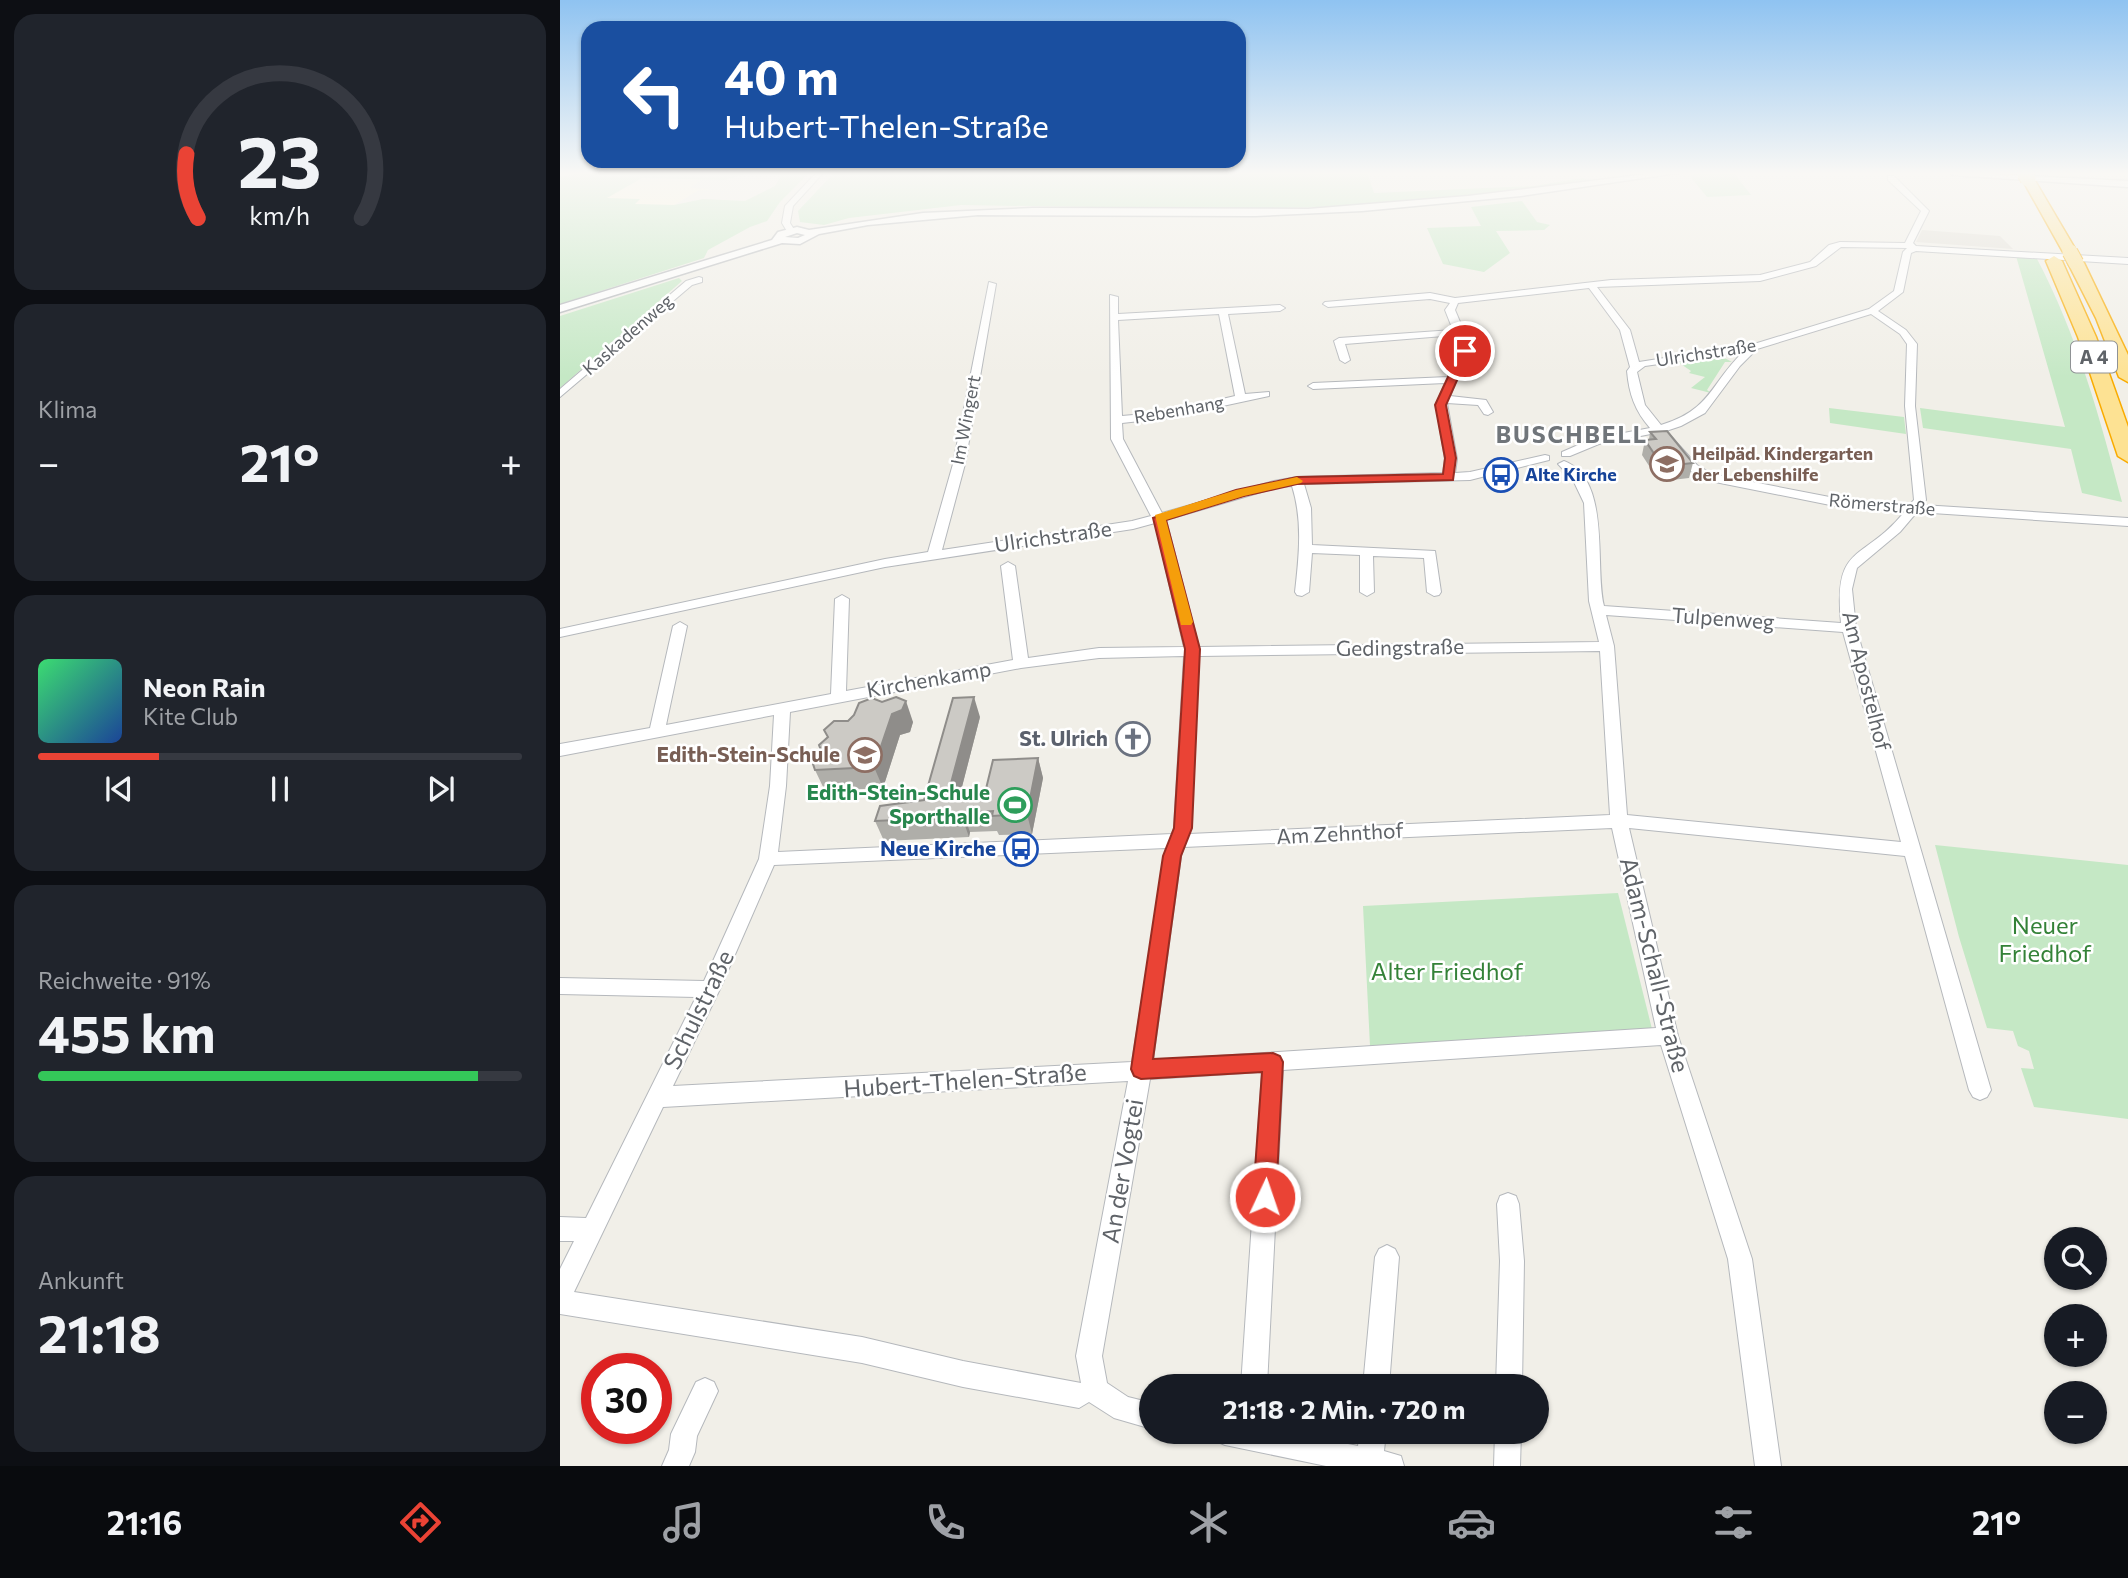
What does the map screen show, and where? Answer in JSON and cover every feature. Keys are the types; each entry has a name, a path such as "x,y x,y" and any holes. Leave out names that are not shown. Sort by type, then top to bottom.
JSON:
{"highway":[{"name":"A 4","path":"2053,240 2128,456"},
{"name":"A 4","path":"2058,253 2104,318 2128,377"}],"street":[{"path":"560,309 778,241 804,240"},
{"path":"1912,247 1914,240"},
{"path":"1328,304 1430,296 1455,302 1591,285 1760,278 1814,264 1836,245 1867,242 2128,261"},
{"name":"Ulrichstraße","path":"1657,431 1636,401 1632,371 1635,367 1659,359 1755,347 1872,311 1898,292 1904,258 1912,247"},
{"name":"Kaskadenweg","path":"560,394 688,283 699,280"},
{"name":"Im Wingert","path":"934,555 958,464 992,284"},
{"path":"1591,285 1625,330 1635,367"},
{"name":"An der Vogtei","path":"1113,297 1119,443 1159,518 1192,649 1183,828 1176,842 1141,1069 1089,1356 1095,1391 1123,1409 1139,1413"},
{"path":"1448,477 1451,458 1441,411 1443,399 1465,351 1450,310 1455,302"},
{"path":"1114,317 1279,308"},
{"path":"1872,311 1903,332 1912,344 1910,406 1920,499 1913,508"},
{"name":"Rebenhang","path":"1223,312 1241,398"},
{"path":"1345,360 1339,341 1460,332"},
{"path":"1565,459 1604,440 1657,431 1703,410 1739,360 1755,347"},
{"path":"1465,351 1484,352"},
{"path":"1720,353 1739,360"},
{"path":"1313,386 1451,380"},
{"name":"Rebenhang","path":"1116,420 1167,415 1265,394"},
{"path":"1443,399 1482,402 1488,412"},
{"name":"Römerstraße","path":"1657,431 1696,470 1709,477 1846,504 2128,522"},
{"name":"Ulrichstraße","path":"560,633 934,555 1088,533 1159,518 1251,490 1297,481 1448,477 1478,474 1545,458 1555,464 1565,459"},
{"name":"Adam-Schall-Straße","path":"1565,459 1590,503 1598,610 1607,646 1619,821 1668,1036 1741,1259 1768,1466"},
{"path":"1297,481 1305,508 1306,549 1302,592"},
{"name":"Am Apostelhof","path":"1913,508 1898,528 1865,550 1847,573 1844,591 1849,628 1980,1090"},
{"path":"1306,549 1430,554 1434,592"},
{"path":"1366,551 1367,592"},
{"name":"Kirchenkamp","path":"1008,566 1021,663"},
{"name":"Kirchenkamp","path":"838,697 842,598"},
{"name":"Tulpenweg","path":"1598,610 1849,628"},
{"path":"657,730 680,626"},
{"name":"Gedingstraße","path":"1192,649 1607,646"},
{"name":"Kirchenkamp","path":"560,750 1021,663 1099,653 1192,649"},
{"name":"Schulstraße","path":"560,1295 710,989 768,859 778,786 782,708"},
{"name":"Am Zehnthof","path":"768,859 1619,821 1911,850"},
{"path":"560,986 710,989"},
{"name":"Hubert-Thelen-Straße","path":"657,1097 872,1088 1668,1036"},
{"path":"1255,1374 1273,1062"},
{"path":"1508,1204 1512,1261 1509,1374"},
{"path":"560,1230 591,1230"},
{"path":"1377,1374 1387,1257"},
{"path":"560,1302 862,1350 963,1374 1079,1395"},
{"path":"675,1466 682,1452 684,1434 705,1391"},
{"path":"1291,1444 1381,1464 1376,1444"},
{"path":"1507,1466 1508,1444"}],"shaded area":[{"path":"2004,240 2013,249 1916,242"}],"green space":[{"path":"560,240 726,240 708,250 704,258 560,304"},
{"path":"1433,240 1502,240 1510,253 1484,272 1443,264"},
{"path":"2016,256 2036,257 2064,316 2096,408 2122,502 2082,493 2071,449 1923,428 1920,408 2065,427"},
{"path":"679,278 682,281 560,388 560,316"},
{"path":"1719,355 1732,362 1725,362 1707,390 1711,393 1691,388 1705,377 1689,373 1691,371 1675,360"},
{"path":"1829,408 1904,417 1906,434 1830,423"},
{"name":"Neuer Friedhof","path":"1935,845 2128,865 2128,1119 2034,1107 2021,1068 2034,1069 2029,1051 2018,1046 2013,1031 1987,1028"},
{"name":"Alter Friedhof","path":"1618,893 1652,1029 1370,1046 1363,906"}],"building":[{"path":"1667,431 1693,463 1675,465 1669,457 1657,458 1645,440 1656,439 1650,432"},
{"path":"896,697 906,701 902,710 892,714 874,767 815,770 812,761 822,753 819,745 828,737 824,730 834,721 848,721 859,703 872,698 882,702"},
{"path":"974,697 947,798 984,797 993,760 1038,758 1027,814 992,816 993,811 963,813 962,817 875,821 880,806 924,800 953,698"}],"slow traffic":[{"path":"1186,622 1159,518 1261,487 1297,481"}],"place":[{"name":"Heilpäd. Kindergarten der Lebenshilfe","path":"1667,464"},
{"name":"Alte Kirche","path":"1501,475"},
{"name":"St. Ulrich","path":"1133,739"},
{"name":"Edith-Stein-Schule","path":"865,755"},
{"name":"Edith-Stein-Schule Sporthalle","path":"1015,805"},
{"name":"Neue Kirche","path":"1021,849"}],"district":[{"name":"BUSCHBELL","path":"1572,435"}],"route":[{"path":"1265,1197 1273,1062 1141,1069 1172,856 1183,828 1192,649 1159,518 1261,487 1297,481 1448,477 1451,458 1441,405 1465,351"}]}
